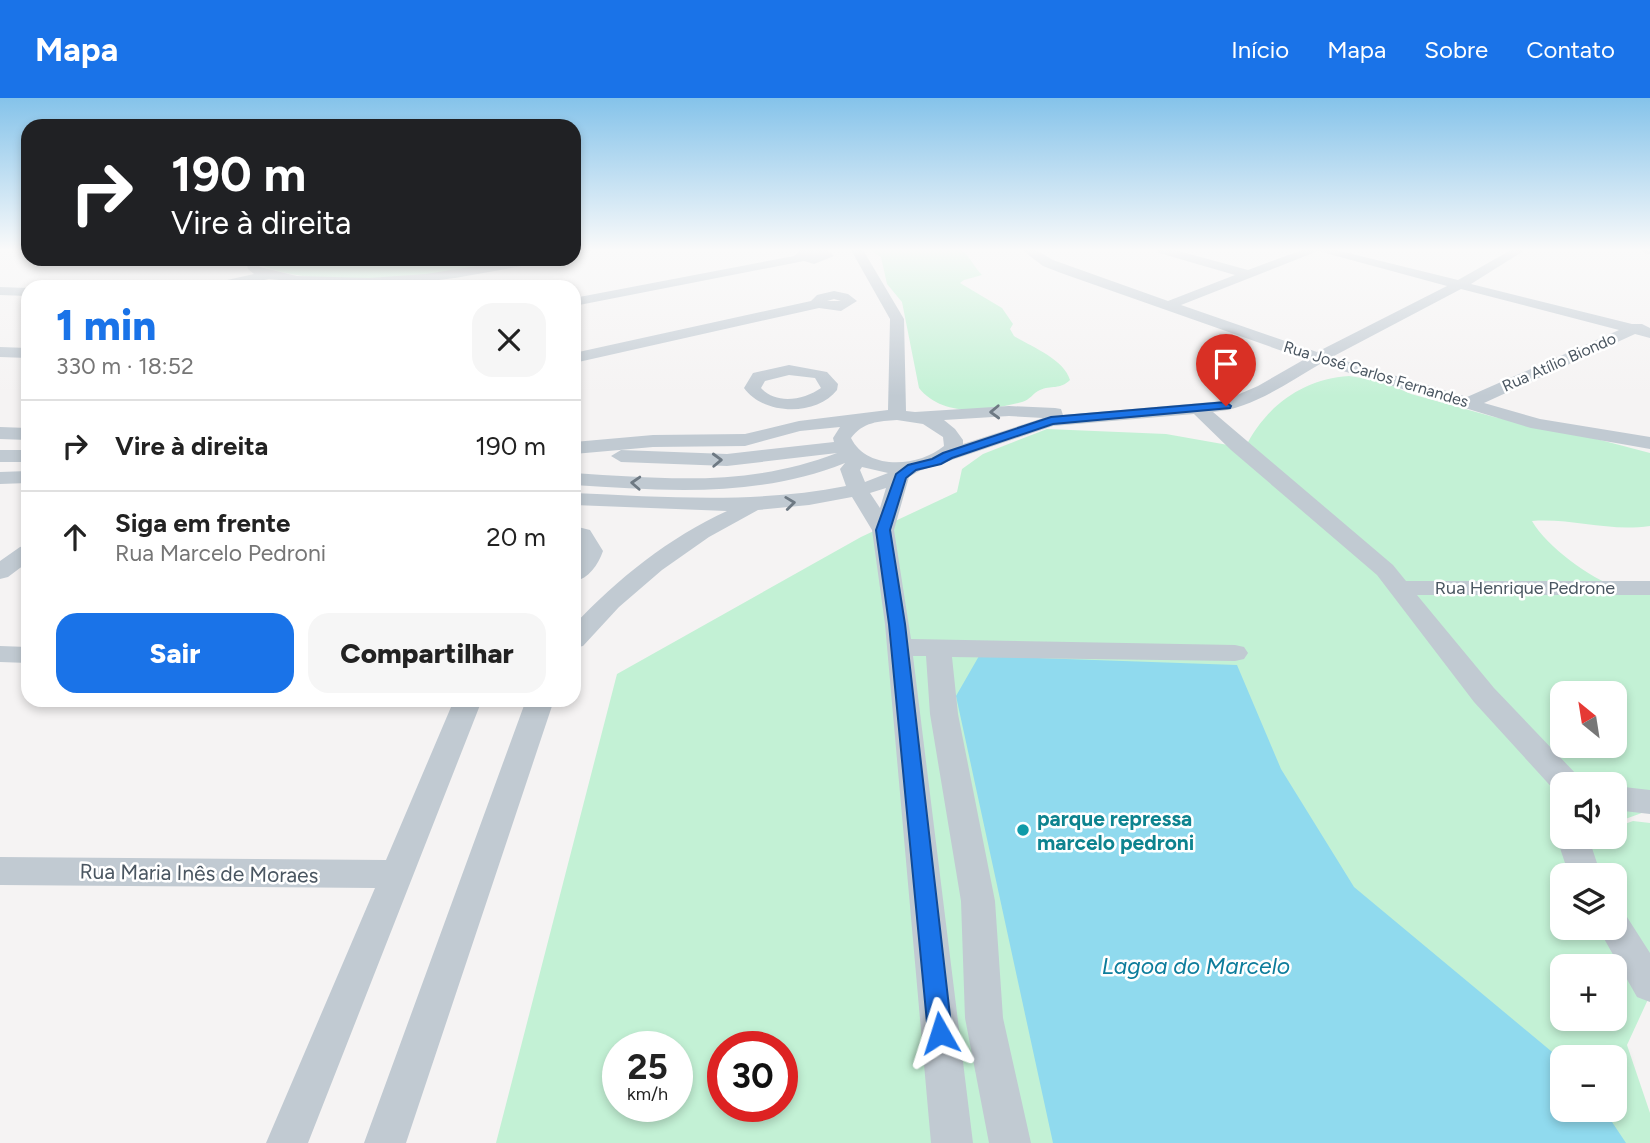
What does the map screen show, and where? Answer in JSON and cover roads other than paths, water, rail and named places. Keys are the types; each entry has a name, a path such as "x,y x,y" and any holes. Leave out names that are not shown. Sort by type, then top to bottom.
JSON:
{"street":[{"path":"885,299 897,320 905,415"},
{"name":"Rua José Carlos Fernandes","path":"1147,299 1318,358 1566,431 1650,443"},
{"path":"1167,306 1185,299"},
{"path":"581,499 757,506 794,503 858,490 1051,421 1200,410 1244,400 1318,358 1433,299"},
{"path":"1514,299 1642,331"},
{"path":"581,356 819,304"},
{"name":"Rua Atílio Biondo","path":"1469,403 1642,331 1650,322"},
{"path":"0,352 21,353"},
{"path":"788,403 799,426"},
{"path":"1200,410 1238,446 1385,570 1484,695 1556,772"},
{"path":"581,451 727,460 746,448 799,426 905,415 1009,411 1112,415"},
{"path":"905,415 941,425 949,432 954,440 953,448 947,456"},
{"path":"866,419 846,430 842,438 851,453 850,469 858,490 883,530 900,647 952,1143"},
{"path":"0,433 21,434"},
{"path":"746,448 851,453 877,466 906,472"},
{"path":"581,480 697,486 746,484 795,475 851,453"},
{"path":"0,456 21,456"},
{"path":"883,530 906,472"},
{"path":"0,478 21,477"},
{"path":"658,503 678,524 682,544"},
{"path":"581,633 605,608 682,544 710,526 757,506"},
{"path":"581,534 592,551 581,568"},
{"path":"0,572 21,557"},
{"name":"Rua Henrique Pedrone","path":"1400,588 1650,588"},
{"path":"900,647 914,648 942,648 1067,650 1095,651 1137,652 1151,652 1165,652 1179,652 1193,653 1207,653 1221,653 1234,653 1181,652 1167,652 1154,652 1127,652 992,649 938,648 943,714 978,901 984,1018 1010,1143"},
{"path":"0,654 21,655"},
{"path":"287,1143 465,707"},
{"path":"385,1143 538,707"},
{"path":"1627,799 1650,802"},
{"name":"Rua Maria Inês de Moraes","path":"0,871 398,874"},
{"path":"1622,940 1650,985"}],"water":[{"name":"Lagoa do Marcelo","path":"979,656 1237,665 1281,769 1354,887 1550,1050 1550,1122 1612,1122 1626,1143 1053,1143 956,696"}],"place":[{"name":"parque repressa marcelo pedroni","path":"1023,830"}]}
